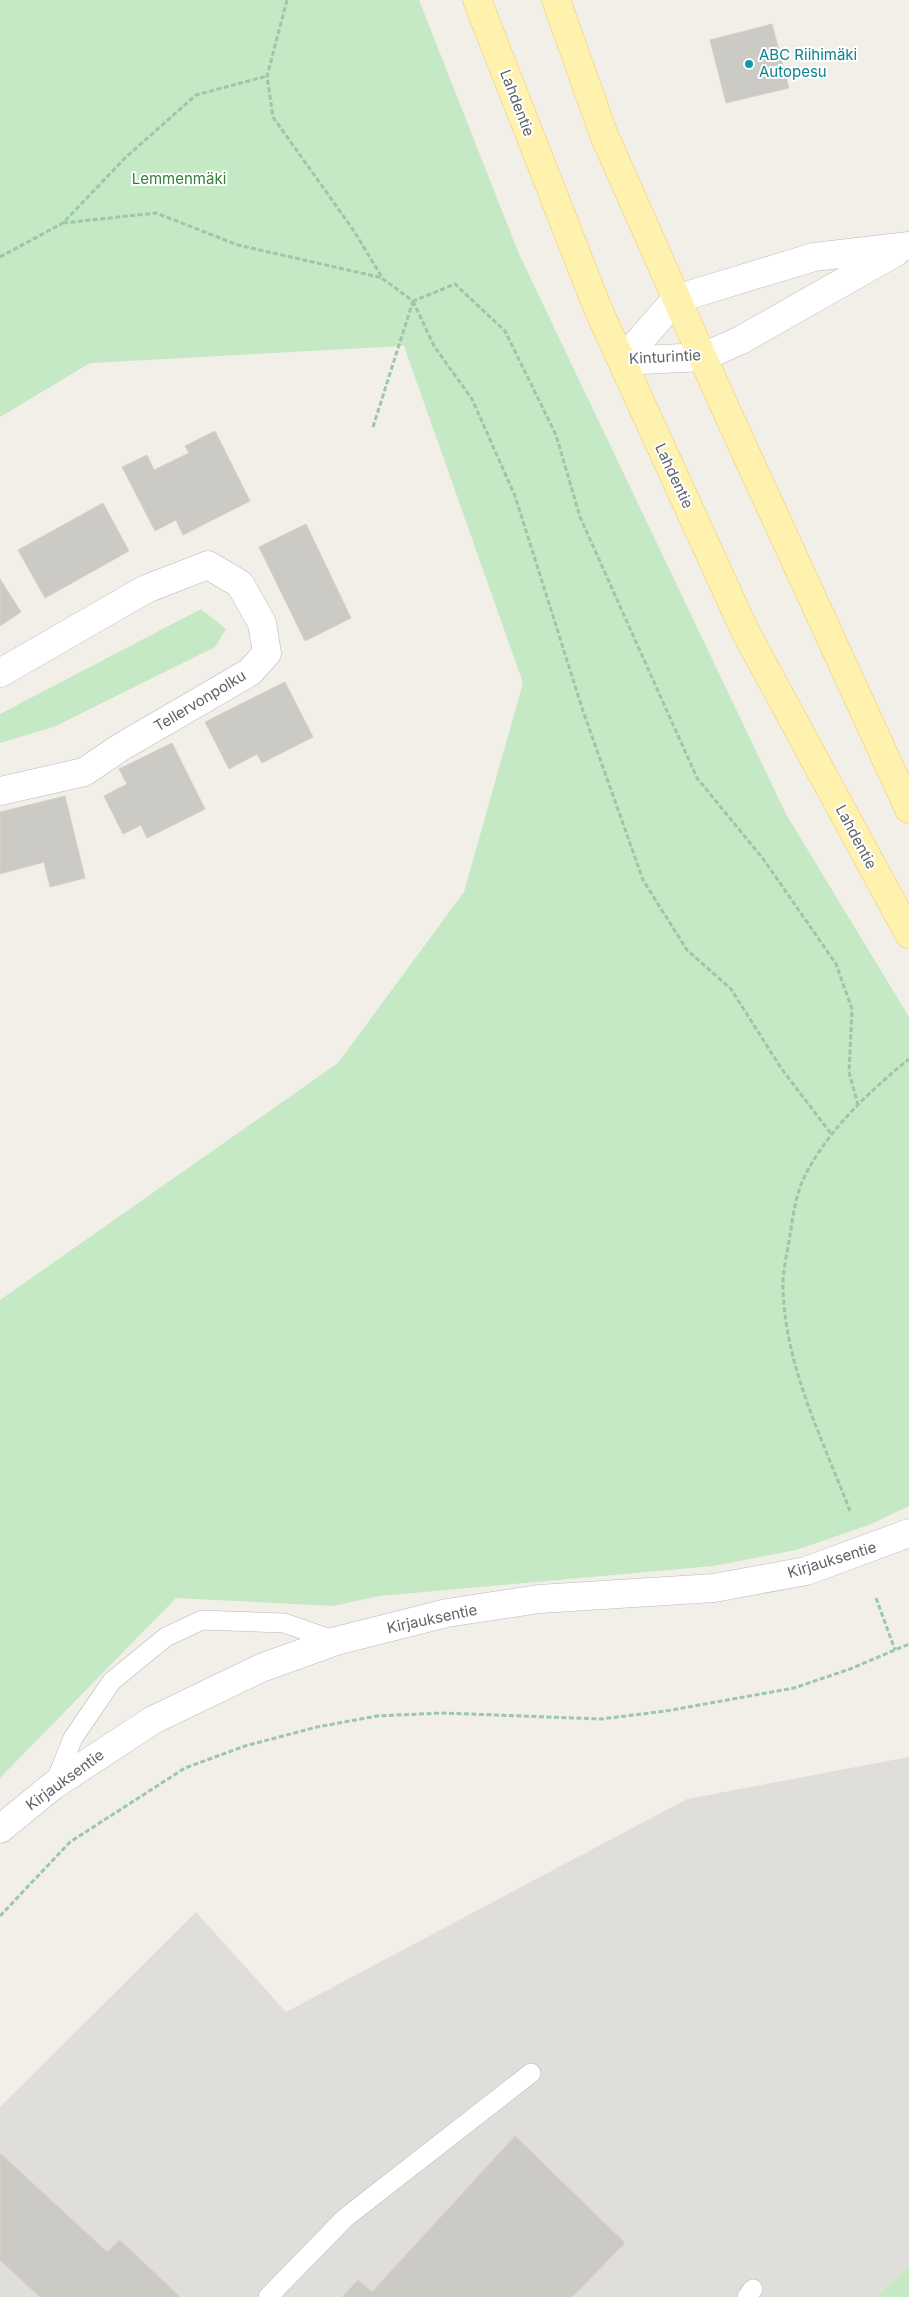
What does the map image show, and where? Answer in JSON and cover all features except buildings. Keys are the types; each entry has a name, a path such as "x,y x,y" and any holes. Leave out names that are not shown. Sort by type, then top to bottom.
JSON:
{"main road":[{"name":"Lahdentie","path":"477,0 598,309 745,631 909,934"},
{"path":"556,0 604,136 676,299 909,809"}],"street":[{"name":"Kinturintie","path":"622,361 676,299 814,257 907,247"},
{"name":"Kinturintie","path":"622,361 703,357 741,340 907,247"},
{"name":"Tellervonpolku","path":"0,673 146,589 208,564 240,584 262,622 267,653 250,672 122,747 84,772 0,791"},
{"name":"Kirjauksentie","path":"0,1829 54,1785 153,1720 261,1668 336,1641 448,1613 538,1599 714,1588 796,1572 909,1533"}],"lane":[{"path":"54,1785 72,1738 112,1681 166,1637 202,1620 284,1623 336,1641"},
{"path":"268,2297 346,2218 531,2073"}],"path":[{"path":"287,0 267,76 273,118 354,231 383,279 413,301 434,346 472,399 515,496 583,712 643,880 687,950 731,989 781,1068 832,1135"},
{"path":"0,257 64,223 125,158 196,95 267,76"},
{"path":"64,223 156,213 238,245 383,279"},
{"path":"413,301 455,284 505,331 556,435 580,517 698,778 764,860 836,964 852,1010 849,1072 858,1105"},
{"path":"373,427 413,301"},
{"path":"850,1511 798,1373 787,1328 783,1279 792,1217 807,1170 832,1135 858,1105 909,1059"},
{"path":"876,1598 895,1650"},
{"path":"0,1916 70,1842 185,1768 245,1746 317,1727 378,1716 442,1713 602,1719 666,1712 794,1688 850,1669 909,1644"}],"shaded area":[{"path":"909,1757 909,2265 876,2297 0,2297 0,2107 196,1912 286,2012 687,1799"}],"green space":[{"name":"Lemmenmäki","path":"0,0 419,0 519,254 786,814 909,1017 909,1506 869,1525 796,1550 713,1566 379,1596 333,1606 176,1598 0,1778 0,1300 338,1063 464,892 523,683 404,346 90,363 0,417"},
{"path":"201,609 226,629 215,647 56,726 0,743 0,714"},
{"path":"909,2265 909,2297 876,2297"}],"place":[{"name":"ABC Riihimäki Autopesu","path":"749,64"}]}
